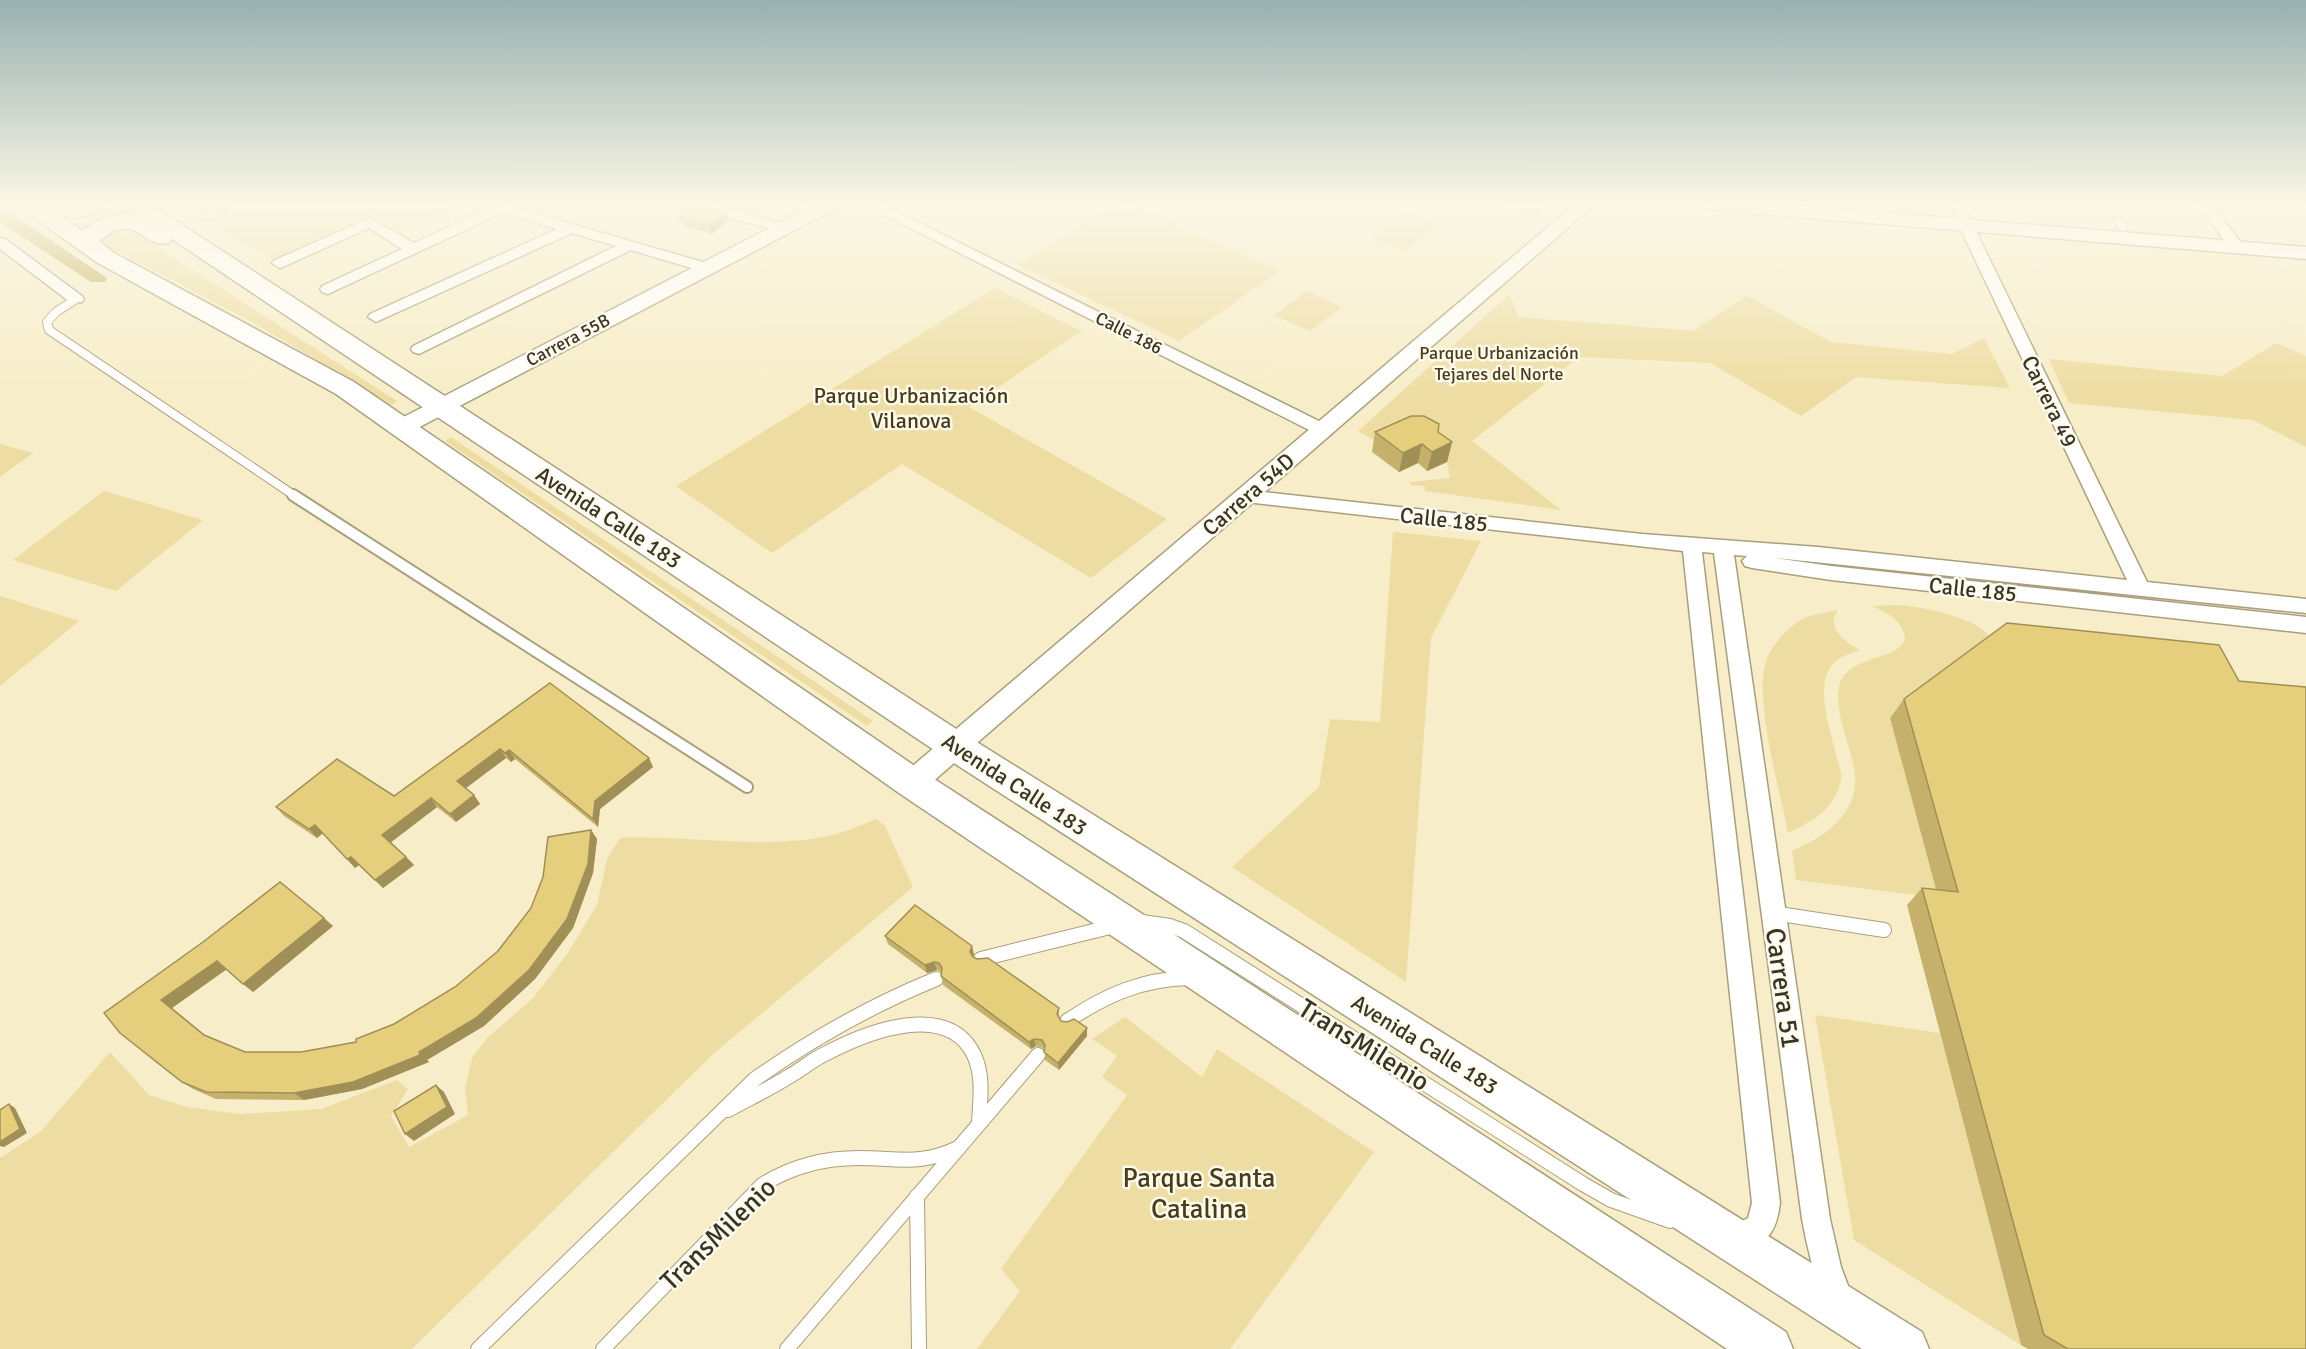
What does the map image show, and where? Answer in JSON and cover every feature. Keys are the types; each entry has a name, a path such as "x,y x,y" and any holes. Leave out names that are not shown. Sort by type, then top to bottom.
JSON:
{"main road":[{"name":"Avenida Calle 183","path":"123,267 326,377 402,427 912,783 1769,1349"},
{"path":"219,267 247,278"},
{"name":"Avenida Calle 183","path":"230,267 955,746 1905,1349"}],"street":[{"path":"33,267 76,299"},
{"path":"328,289 375,267"},
{"path":"376,317 486,267"},
{"path":"419,349 585,267"},
{"name":"Calle 186","path":"996,267 1323,430"},
{"name":"Carrera 54D","path":"912,783 1512,267"},
{"name":"Carrera 49","path":"1985,267 2141,589"},
{"name":"Carrera 55B","path":"402,427 708,268"},
{"name":"Calle 185","path":"1246,496 1642,541 1724,552 1831,573 2306,625"},
{"name":"Carrera 51","path":"1693,548 1766,1203 1761,1226 1752,1235 1734,1240"},
{"name":"Calle 185","path":"1724,552 1818,554 2306,606"},
{"name":"Carrera 51","path":"1724,552 1816,1219 1826,1267 1841,1308"},
{"path":"1706,657 1730,660 1740,665"}],"lane":[{"path":"76,299 56,312 47,322 48,330 250,467 747,787"},
{"path":"1773,913 1884,930"},
{"name":"TransMilenio","path":"981,959 1124,923 1150,922 1184,931 1611,1200 1641,1212 1734,1240"},
{"path":"1067,1021 1102,998 1144,981 1186,978 1213,981"},
{"path":"478,1349 755,1079 806,1043 909,990 936,979"},
{"path":"714,1117 834,1049 896,1027 917,1024 940,1026 960,1034 970,1044 979,1064 983,1087 979,1124"},
{"name":"TransMilenio","path":"787,1349 1038,1055"},
{"name":"TransMilenio","path":"603,1349 762,1185 781,1172 821,1159 861,1158 922,1162 941,1157 958,1148"},
{"path":"917,1196 919,1349"}],"green space":[{"path":"147,267 187,267 397,401 391,405 261,327"},
{"path":"1022,267 1271,267 1280,271 1179,341"},
{"name":"Parque Urbanización Vilanova","path":"995,288 1081,331 969,407 1167,519 1091,578 902,464 772,553 676,486"},
{"path":"1307,291 1342,307 1310,331 1274,315"},
{"name":"Parque Urbanización Tejares del Norte","path":"1509,295 1519,317 1693,331 1747,296 1831,342 1952,354 1984,338 2010,388 1856,377 1801,416 1710,363 1579,357 1472,441 1561,510 1425,491 1425,486 1411,485 1410,482 1450,478 1447,462 1384,446 1358,431"},
{"path":"2276,343 2306,356 2306,447 2253,420 2069,403 2049,359 2222,376"},
{"path":"451,437 873,721 867,726 445,441"},
{"path":"0,444 33,453 0,477"},
{"path":"104,491 203,520 116,591 13,560"},
{"path":"1393,532 1481,541 1431,638 1406,982 1232,867 1319,787 1330,719 1380,722"},
{"path":"0,596 79,621 0,686"},
{"path":"1902,605 1966,620 1987,633 1993,641 1890,718 1939,898 1796,880 1792,851 1833,826 1848,808 1853,797 1855,778 1840,712 1839,687 1844,676 1852,668 1901,646 1905,638 1901,626 1888,614 1871,606"},
{"path":"1838,610 1834,622 1835,628 1848,643 1860,650 1835,662 1828,670 1825,681 1825,705 1841,779 1829,806 1806,824 1788,833 1766,724 1763,702 1765,665 1775,645 1796,623 1810,616"},
{"path":"876,819 885,826 913,887 712,1055 412,1349 0,1349 0,1158 41,1131 110,1052 149,1095 187,1107 240,1114 321,1109 397,1080 408,1089 391,1116 409,1147 468,1115 465,1089 472,1058 487,1038 533,998 567,954 597,905 607,859 620,838 758,842 812,839 837,834"},
{"path":"1815,1015 1940,1033 2021,1345 1854,1240"},
{"name":"Parque Santa Catalina","path":"1125,1017 1202,1077 1217,1049 1374,1152 1230,1349 977,1349 1020,1291 1001,1269 1127,1095 1102,1077 1117,1056 1092,1039"}],"building":[{"path":"1411,416 1424,416 1439,424 1438,432 1452,442 1432,452 1422,444 1403,453 1375,432"},
{"path":"2007,623 2219,645 2239,681 2306,687 2306,1349 2068,1349 2044,1335 1922,888 1958,892 1904,699"},
{"path":"550,683 649,758 595,801 593,819 509,750 505,753 500,749 457,781 474,795 450,814 431,798 382,835 406,857 375,880 351,857 347,859 315,825 309,829 276,807 337,759 394,796"},
{"path":"591,830 588,864 567,919 529,970 476,1018 419,1052 420,1055 353,1082 294,1093 206,1092 182,1082 120,1033 104,1013 203,942 280,882 324,918 243,984 217,961 161,1000 204,1035 245,1052 301,1052 356,1042 356,1039 394,1024 455,987 498,951 531,908 543,877 548,837"},
{"path":"915,905 972,946 970,952 973,957 988,958 1059,1008 1057,1014 1061,1021 1067,1022 1074,1019 1087,1028 1058,1063 1044,1052 1045,1045 1042,1040 1034,1039 1029,1042 941,976 942,968 939,963 925,965 885,936"},
{"path":"436,1085 447,1107 405,1134 394,1111"},
{"path":"9,1104 20,1129 0,1142 0,1110"}],"waterway":[{"path":"81,267 98,278"}]}
